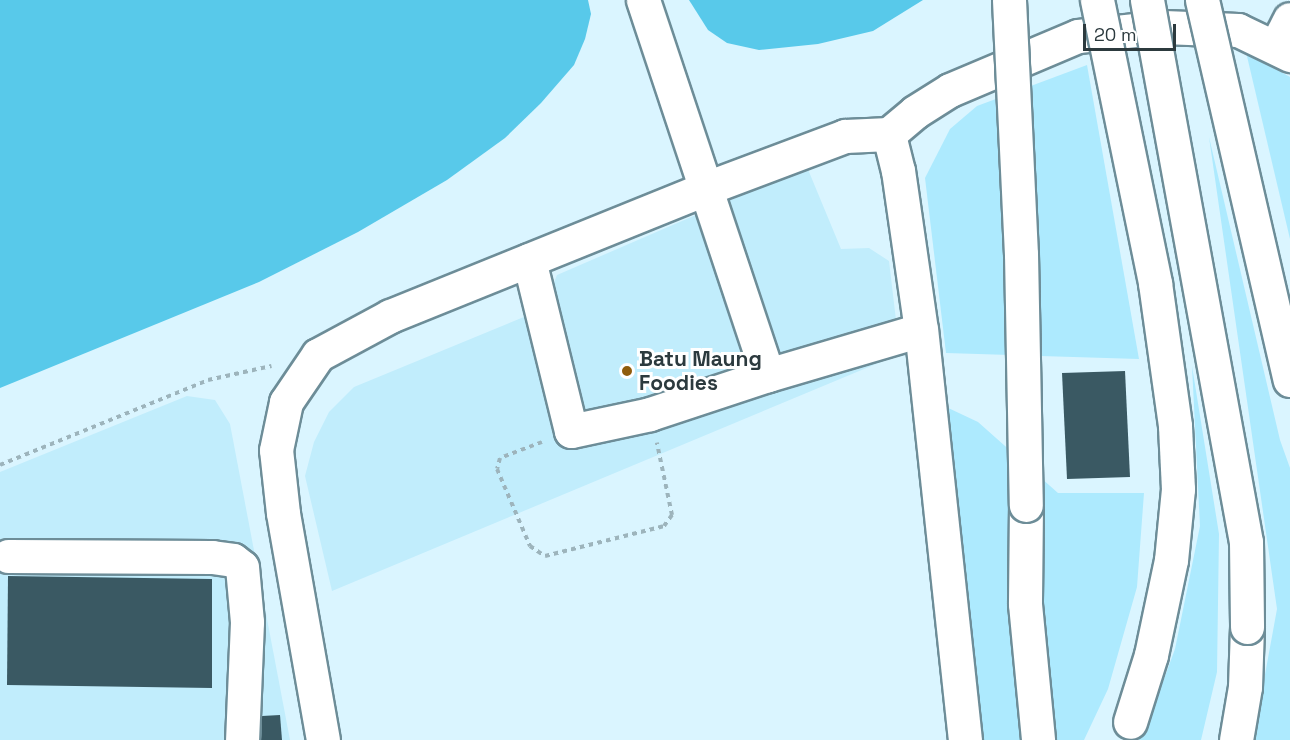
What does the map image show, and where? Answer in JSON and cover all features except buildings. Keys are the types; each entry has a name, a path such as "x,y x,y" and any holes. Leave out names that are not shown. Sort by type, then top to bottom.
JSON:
{"main road":[{"path":"643,0 704,189 768,375"},
{"path":"1009,0 1021,254 1025,604 1038,740"},
{"path":"1097,0 1155,283 1175,426 1178,489 1171,560 1151,655 1125,731"},
{"path":"1147,0 1246,542 1245,687 1236,740"},
{"path":"1202,0 1290,380"},
{"path":"323,740 283,513 276,450 286,402 318,355 390,316 704,189 845,136 890,134 915,112 950,90 1078,36 1164,27 1238,30 1285,40"},
{"path":"890,134 898,171 921,330 965,740"},
{"path":"529,260 571,431 650,414 768,375 921,330"},
{"path":"9,556 212,557 233,560 242,567 246,622 243,740"}],"path":[{"path":"0,465 208,380 318,355"},
{"path":"571,431 500,458 497,470 530,546 545,556 664,526 672,515 650,414"}],"shaded area":[{"path":"0,0 588,0 591,14 585,39 574,65 541,103 505,138 447,180 358,232 259,282 0,388"},
{"path":"689,0 923,0 873,31 818,44 759,50 727,43 708,30"},
{"path":"1246,52 1290,77 1290,239"},
{"path":"1087,65 1139,359 946,353 925,178 950,129 977,106"},
{"path":"1209,137 1280,440 1290,468 1290,740 1253,740 1277,609"},
{"name":"Batu Maung Foodies","path":"807,167 841,249 869,248 889,261 900,354 332,591 305,476 314,442 329,412 354,387 553,305 551,290 557,275"},
{"path":"1192,366 1219,534 1217,672 1201,740 1138,740 1147,725 1175,649 1200,526"},
{"path":"187,396 215,400 230,424 290,740 0,740 0,472"},
{"path":"944,406 978,422 1058,493 1144,493 1137,587 1108,689 1084,740 978,740 981,724 966,637"}],"place":[{"name":"Batu Maung Foodies","path":"627,371"}]}
